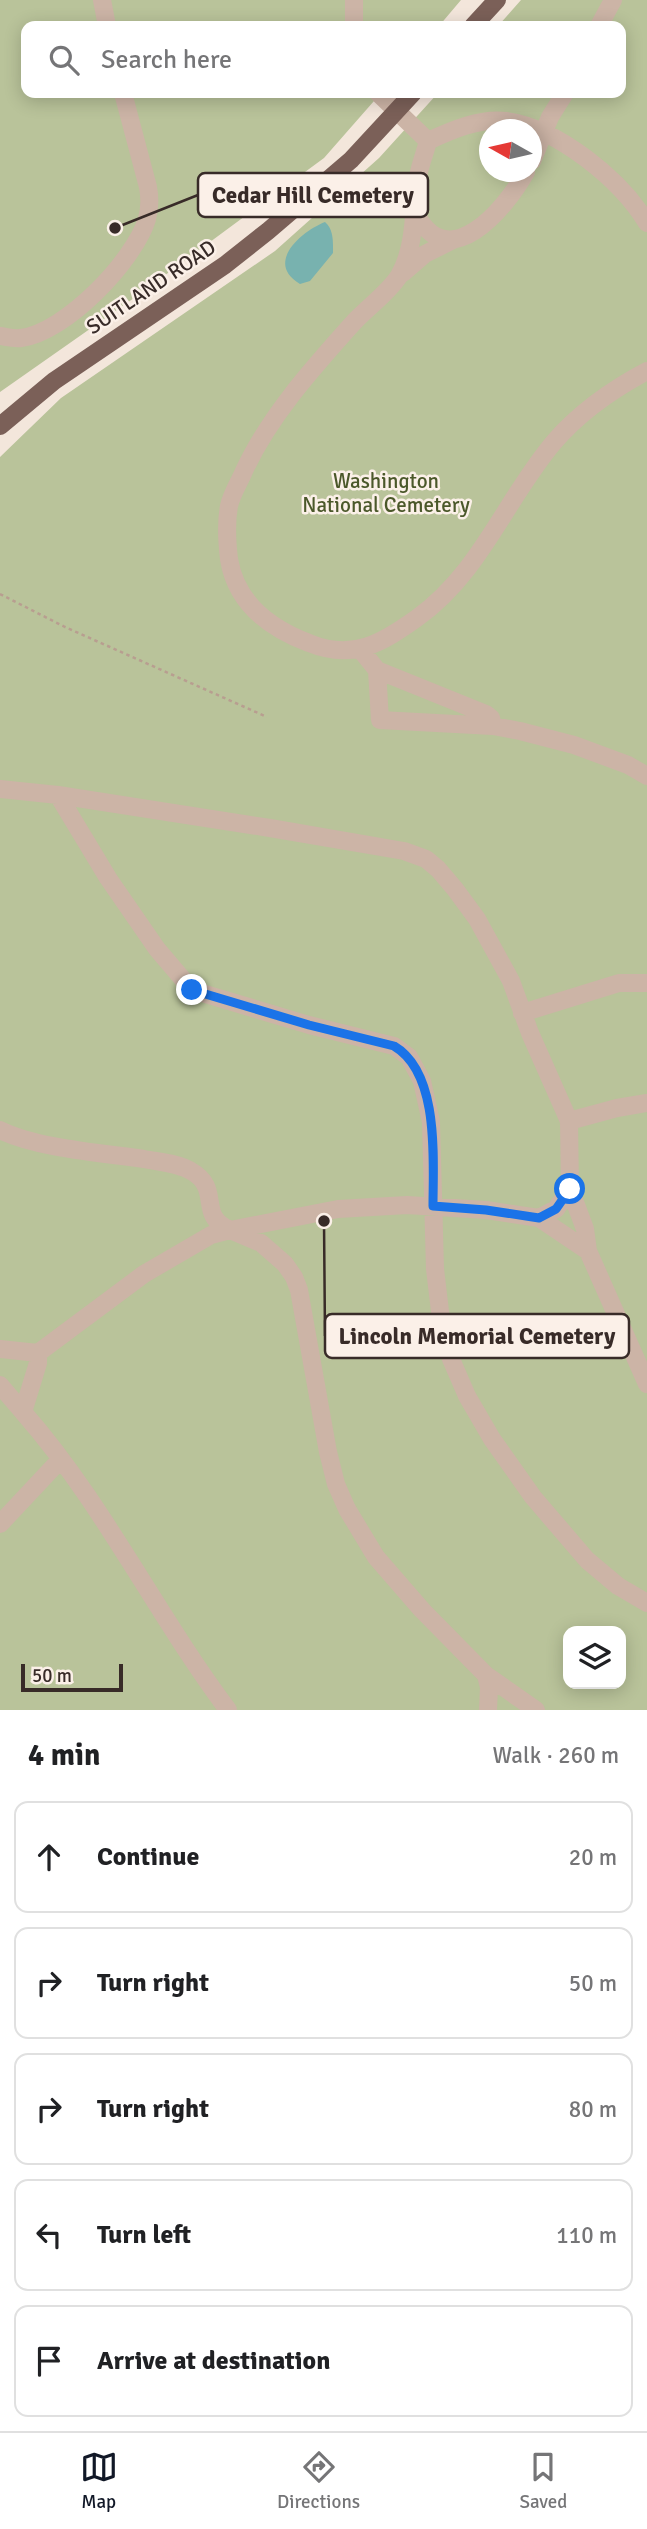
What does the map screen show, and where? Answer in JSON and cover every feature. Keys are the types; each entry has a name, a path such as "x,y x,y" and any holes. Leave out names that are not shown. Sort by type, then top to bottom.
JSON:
{"main road":[{"path":"478,21 497,0"},
{"name":"SUITLAND ROAD","path":"0,426 54,381 225,265 268,231 351,160 409,98"}],"lane":[{"path":"102,0 106,21"},
{"path":"354,0 354,21"},
{"path":"602,21 613,0"},
{"path":"0,336 24,338 49,328 88,301 123,261 144,225 150,199 124,98"},
{"path":"383,98 428,141"},
{"path":"542,137 562,98"},
{"path":"428,141 481,122 505,121 544,133 608,175 624,191 647,223"},
{"path":"398,278 409,254 418,174 428,141"},
{"path":"520,182 491,220 425,254 398,278 317,364 262,435 232,496 229,508 231,569 245,600 257,613 292,636 313,645 346,651 360,649 372,646 395,633 448,593 555,441 614,390 647,371"},
{"path":"415,212 423,228 433,235 453,240"},
{"path":"360,649 377,670 486,713 494,726"},
{"path":"377,670 380,720 494,726 574,745 646,774"},
{"path":"0,789 58,795 415,853 438,869 477,919 511,981 569,1121 570,1189 585,1229 588,1251 647,1384"},
{"path":"58,795 108,878 157,949 192,990 309,1025 394,1046 409,1058 422,1081 431,1122 435,1269 442,1328 451,1359 467,1396 492,1439 533,1497 587,1560 618,1586 647,1603"},
{"path":"522,1013 619,983 647,983"},
{"path":"569,1121 647,1103"},
{"path":"0,1130 26,1140 160,1162 191,1171 204,1182 212,1216 218,1224 261,1243 278,1257 297,1283 336,1484 360,1533 376,1557 422,1610 486,1675 536,1710"},
{"path":"539,1218 556,1209 570,1189"},
{"path":"0,1349 38,1353 144,1274 211,1235 338,1209 433,1206 539,1218 588,1251"},
{"path":"23,1412 38,1363 38,1353"},
{"path":"0,1385 111,1529 228,1710"},
{"path":"0,1524 60,1460"},
{"path":"486,1675 489,1687 488,1710"}],"path":[{"path":"0,594 65,627 267,717"}],"green space":[{"path":"0,0 461,0 443,21 21,21 21,98 377,98 324,158 134,298 0,392"},
{"name":"Washington National Cemetery","path":"521,0 647,0 647,1710 0,1710 0,457 61,398 275,251 379,158 433,98 626,98 626,21 502,21"}],"water":[{"path":"325,222 331,232 333,253 310,281 300,284 290,276 285,267 290,248 306,233"}],"place":[{"name":"Cedar Hill Cemetery","path":"115,228"},
{"name":"Lincoln Memorial Cemetery","path":"324,1221"}],"route":[{"path":"192,990 309,1025 394,1046 402,1051 416,1069 426,1094 431,1122 433,1206 539,1218 556,1209 570,1189"}]}
